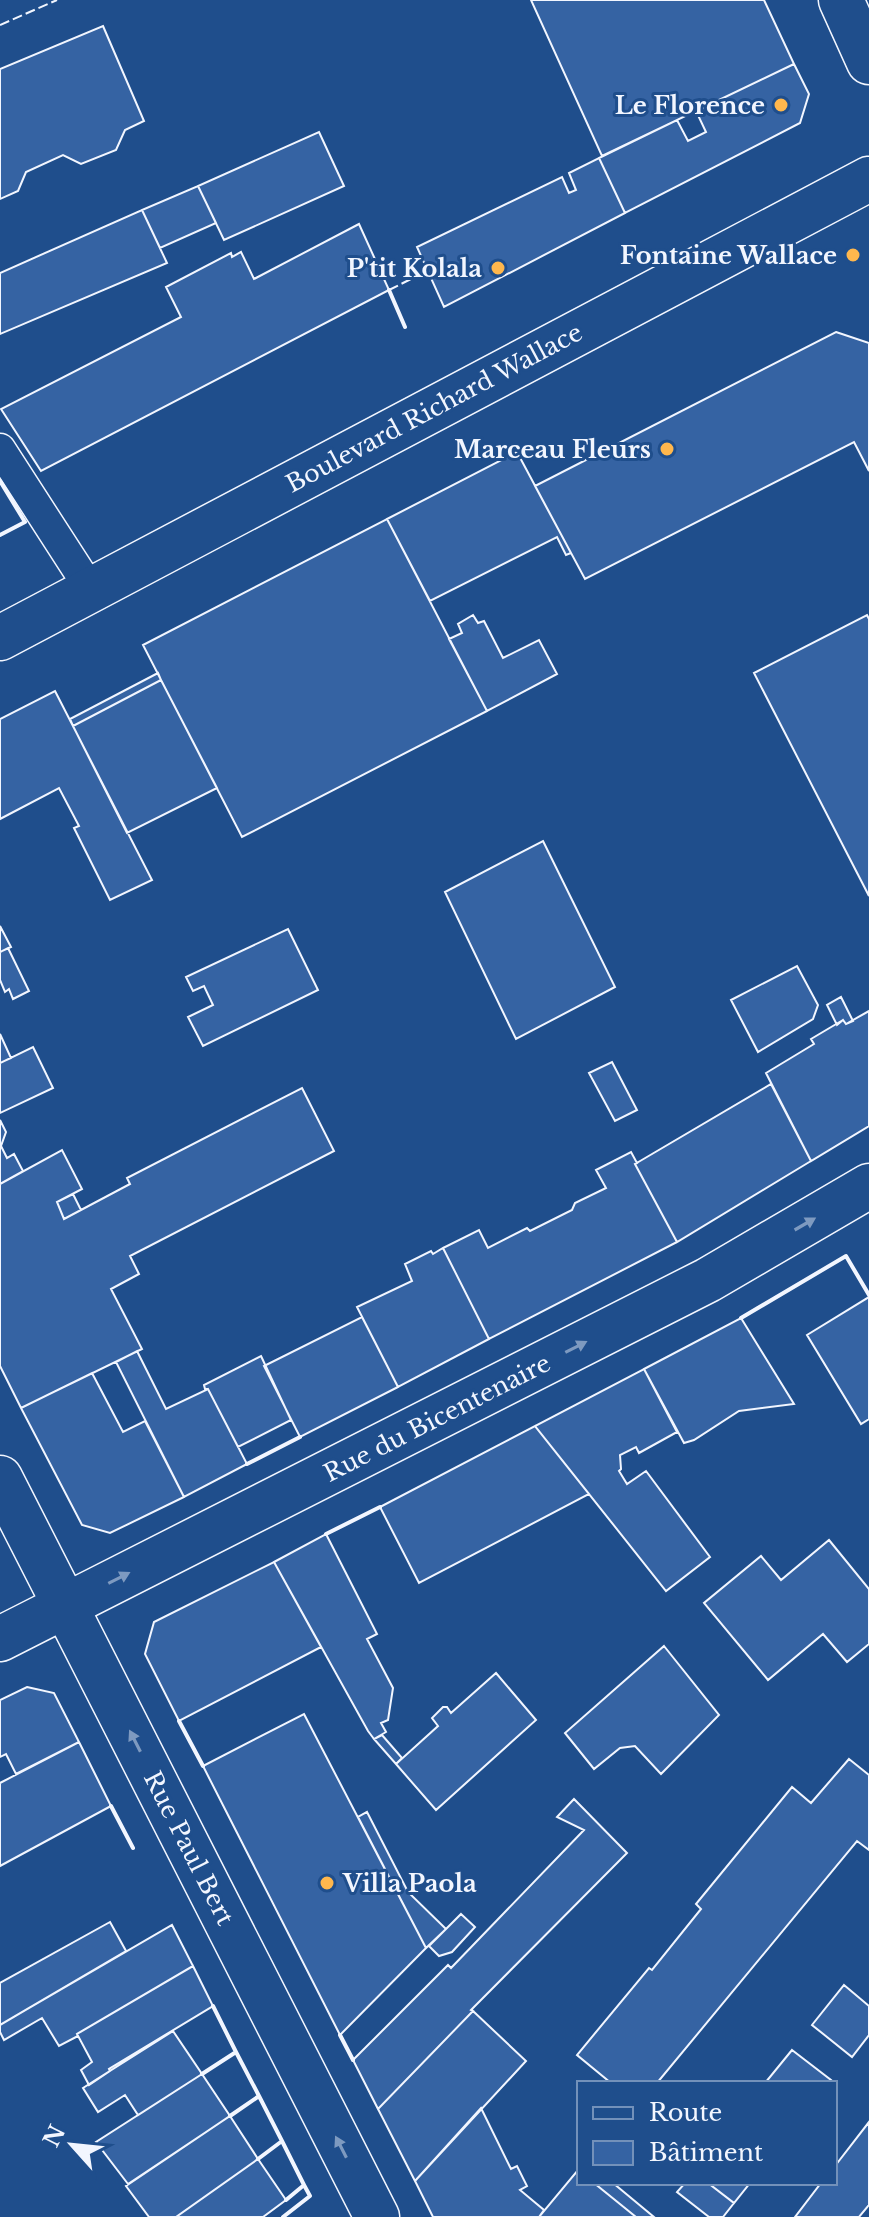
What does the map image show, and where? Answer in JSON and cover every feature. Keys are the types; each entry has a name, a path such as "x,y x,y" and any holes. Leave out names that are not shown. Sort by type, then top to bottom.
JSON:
{"street":[{"path":"841,0 869,62"},
{"name":"Boulevard Richard Wallace","path":"0,638 869,179"},
{"name":"Rue du Bicentenaire","path":"0,1639 708,1280 869,1186"},
{"name":"Rue Paul Bert","path":"0,1478 377,2217"}],"lane":[{"path":"0,449 91,590"}],"building":[{"path":"531,0 764,0 794,64 602,156"},
{"path":"103,26 144,121 125,130 116,150 81,164 63,155 26,172 18,191 0,199 0,69"},
{"path":"794,64 809,94 800,123 625,213 599,158 677,120 688,141 706,132 696,111"},
{"path":"319,132 344,186 224,240 198,186"},
{"path":"599,158 625,213 444,307 417,247 562,177 569,193 576,190 569,173"},
{"path":"198,186 216,223 160,248 142,210"},
{"path":"142,210 167,263 0,334 0,273"},
{"path":"359,224 389,290 41,471 1,409 181,317 166,287 231,253 232,257 241,252 254,279"},
{"path":"836,332 869,343 869,471 854,442 585,579 535,486"},
{"path":"517,452 571,553 566,555 557,537 430,601 387,519"},
{"path":"387,519 487,711 242,837 143,645"},
{"path":"473,615 478,623 484,621 503,658 539,640 557,674 487,711 449,639 462,633 458,624"},
{"path":"867,615 869,619 869,896 754,673"},
{"path":"158,673 161,680 73,726 70,719"},
{"path":"161,680 217,788 127,833 73,726"},
{"path":"55,691 152,880 110,900 74,828 79,826 59,788 0,819 0,719"},
{"path":"543,841 615,987 516,1039 445,892"},
{"path":"0,926 11,947 0,952"},
{"path":"288,929 318,990 203,1046 188,1017 213,1005 204,986 193,991 186,977"},
{"path":"8,948 29,991 13,999 9,989 5,992 0,980 0,952"},
{"path":"797,966 818,1005 813,1019 758,1052 731,1000"},
{"path":"841,997 853,1021 846,1024 843,1020 837,1025 827,1005"},
{"path":"869,1011 869,1126 811,1161 766,1073 814,1044 811,1039 843,1020 846,1024"},
{"path":"0,1034 11,1058 0,1063"},
{"path":"33,1047 53,1088 0,1113 0,1063"},
{"path":"612,1062 637,1110 615,1121 589,1073"},
{"path":"771,1084 811,1161 677,1242 635,1164"},
{"path":"302,1088 334,1151 130,1256 139,1274 111,1289 142,1349 21,1408 0,1366 0,1184 62,1150 82,1189 57,1202 64,1219 130,1184 127,1178"},
{"path":"0,1120 6,1132 1,1146 7,1158 14,1154 23,1171 0,1184"},
{"path":"631,1152 677,1242 489,1339 443,1248 479,1230 488,1248 572,1210 575,1203 606,1188 596,1170"},
{"path":"73,1194 81,1210 64,1219 57,1202"},
{"path":"443,1248 489,1339 398,1387 357,1307 412,1281 405,1264"},
{"path":"869,1297 869,1419 861,1424 807,1335"},
{"path":"362,1317 398,1387 300,1437 264,1366"},
{"path":"741,1318 794,1404 739,1411 694,1440 684,1443 644,1369"},
{"path":"137,1351 166,1409 208,1389 247,1464 184,1497 116,1362"},
{"path":"261,1356 291,1420 238,1447 204,1385"},
{"path":"644,1369 677,1432 639,1453 636,1447 620,1455 619,1471 627,1484 646,1471 710,1557 666,1591 535,1426"},
{"path":"92,1373 123,1432 145,1421 184,1497 110,1533 82,1525 21,1408"},
{"path":"535,1426 589,1494 419,1583 380,1507"},
{"path":"326,1534 377,1634 367,1639 393,1688 388,1720 381,1723 386,1732 374,1739 274,1562"},
{"path":"829,1540 869,1589 869,1644 847,1662 823,1634 768,1680 704,1603 761,1556 781,1580"},
{"path":"274,1562 321,1647 179,1721 145,1654 154,1622"},
{"path":"664,1646 719,1715 661,1774 635,1746 620,1748 594,1769 565,1733"},
{"path":"496,1673 536,1720 436,1810 396,1764 438,1726 432,1718 443,1707 451,1713"},
{"path":"27,1687 54,1693 79,1742 16,1774 6,1754 0,1757 0,1700"},
{"name":"Villa Paola","path":"304,1714 426,1948 340,2035 203,1766"},
{"path":"382,1735 402,1758 396,1764 374,1739"},
{"path":"79,1742 111,1806 0,1866 0,1783"},
{"path":"849,1759 869,1775 869,1850 857,1841 659,2081 609,2081 577,2055 701,1909 696,1904 792,1787 811,1803"},
{"path":"574,1799 627,1853 378,2109 353,2060 448,1965 451,1968 584,1830 557,1817"},
{"path":"367,1812 408,1892 446,1929 426,1948 358,1817"},
{"path":"461,1914 475,1927 452,1952 439,1956 429,1946"},
{"path":"110,1922 126,1951 0,2025 0,1983"},
{"path":"172,1925 193,1966 59,2046 42,2018 4,2040 0,2025"},
{"path":"193,1966 213,2006 109,2069 89,2085 81,2070 92,2062 77,2034"},
{"path":"844,1985 869,2006 869,2035 852,2057 812,2025"},
{"path":"473,2011 526,2061 415,2181 378,2109"},
{"path":"173,2031 202,2074 138,2115 125,2095 98,2112 83,2088"},
{"path":"792,2050 831,2080 830,2081 767,2081"},
{"path":"202,2074 230,2116 128,2184 96,2142"},
{"path":"481,2108 511,2169 517,2166 527,2186 520,2190 544,2210 539,2217 433,2217 415,2181"},
{"path":"230,2116 258,2159 176,2217 149,2217 126,2186"},
{"path":"869,2122 869,2205 859,2217 795,2217 819,2185 837,2185 837,2163"},
{"path":"258,2159 286,2200 263,2217 176,2217"},
{"path":"577,2171 577,2185 596,2185 636,2217 539,2217"},
{"path":"596,2185 615,2185 654,2217 636,2217"},
{"path":"683,2185 711,2185 734,2203 723,2217 709,2217 677,2192"},
{"path":"711,2185 748,2185 734,2203"}],"fence":[{"path":"0,25 57,0"},
{"path":"389,290 427,271"}],"wall":[{"path":"389,290 405,327"},
{"path":"0,481 25,522 0,535"},
{"path":"741,1318 846,1256 869,1295"},
{"path":"247,1464 300,1437"},
{"path":"326,1534 380,1507"},
{"path":"179,1721 203,1766"},
{"path":"111,1806 133,1848"},
{"path":"213,2006 236,2052"},
{"path":"340,2035 353,2060"},
{"path":"202,2074 236,2052 259,2096"},
{"path":"230,2116 259,2096 282,2141"},
{"path":"258,2159 282,2141 304,2185"},
{"path":"283,2217 310,2196 304,2185 286,2200"}],"place":[{"name":"Le Florence","path":"781,105"},
{"name":"Fontaine Wallace","path":"853,255"},
{"name":"P'tit Kolala","path":"498,268"},
{"name":"Marceau Fleurs","path":"667,449"},
{"name":"Villa Paola","path":"327,1883"}]}
